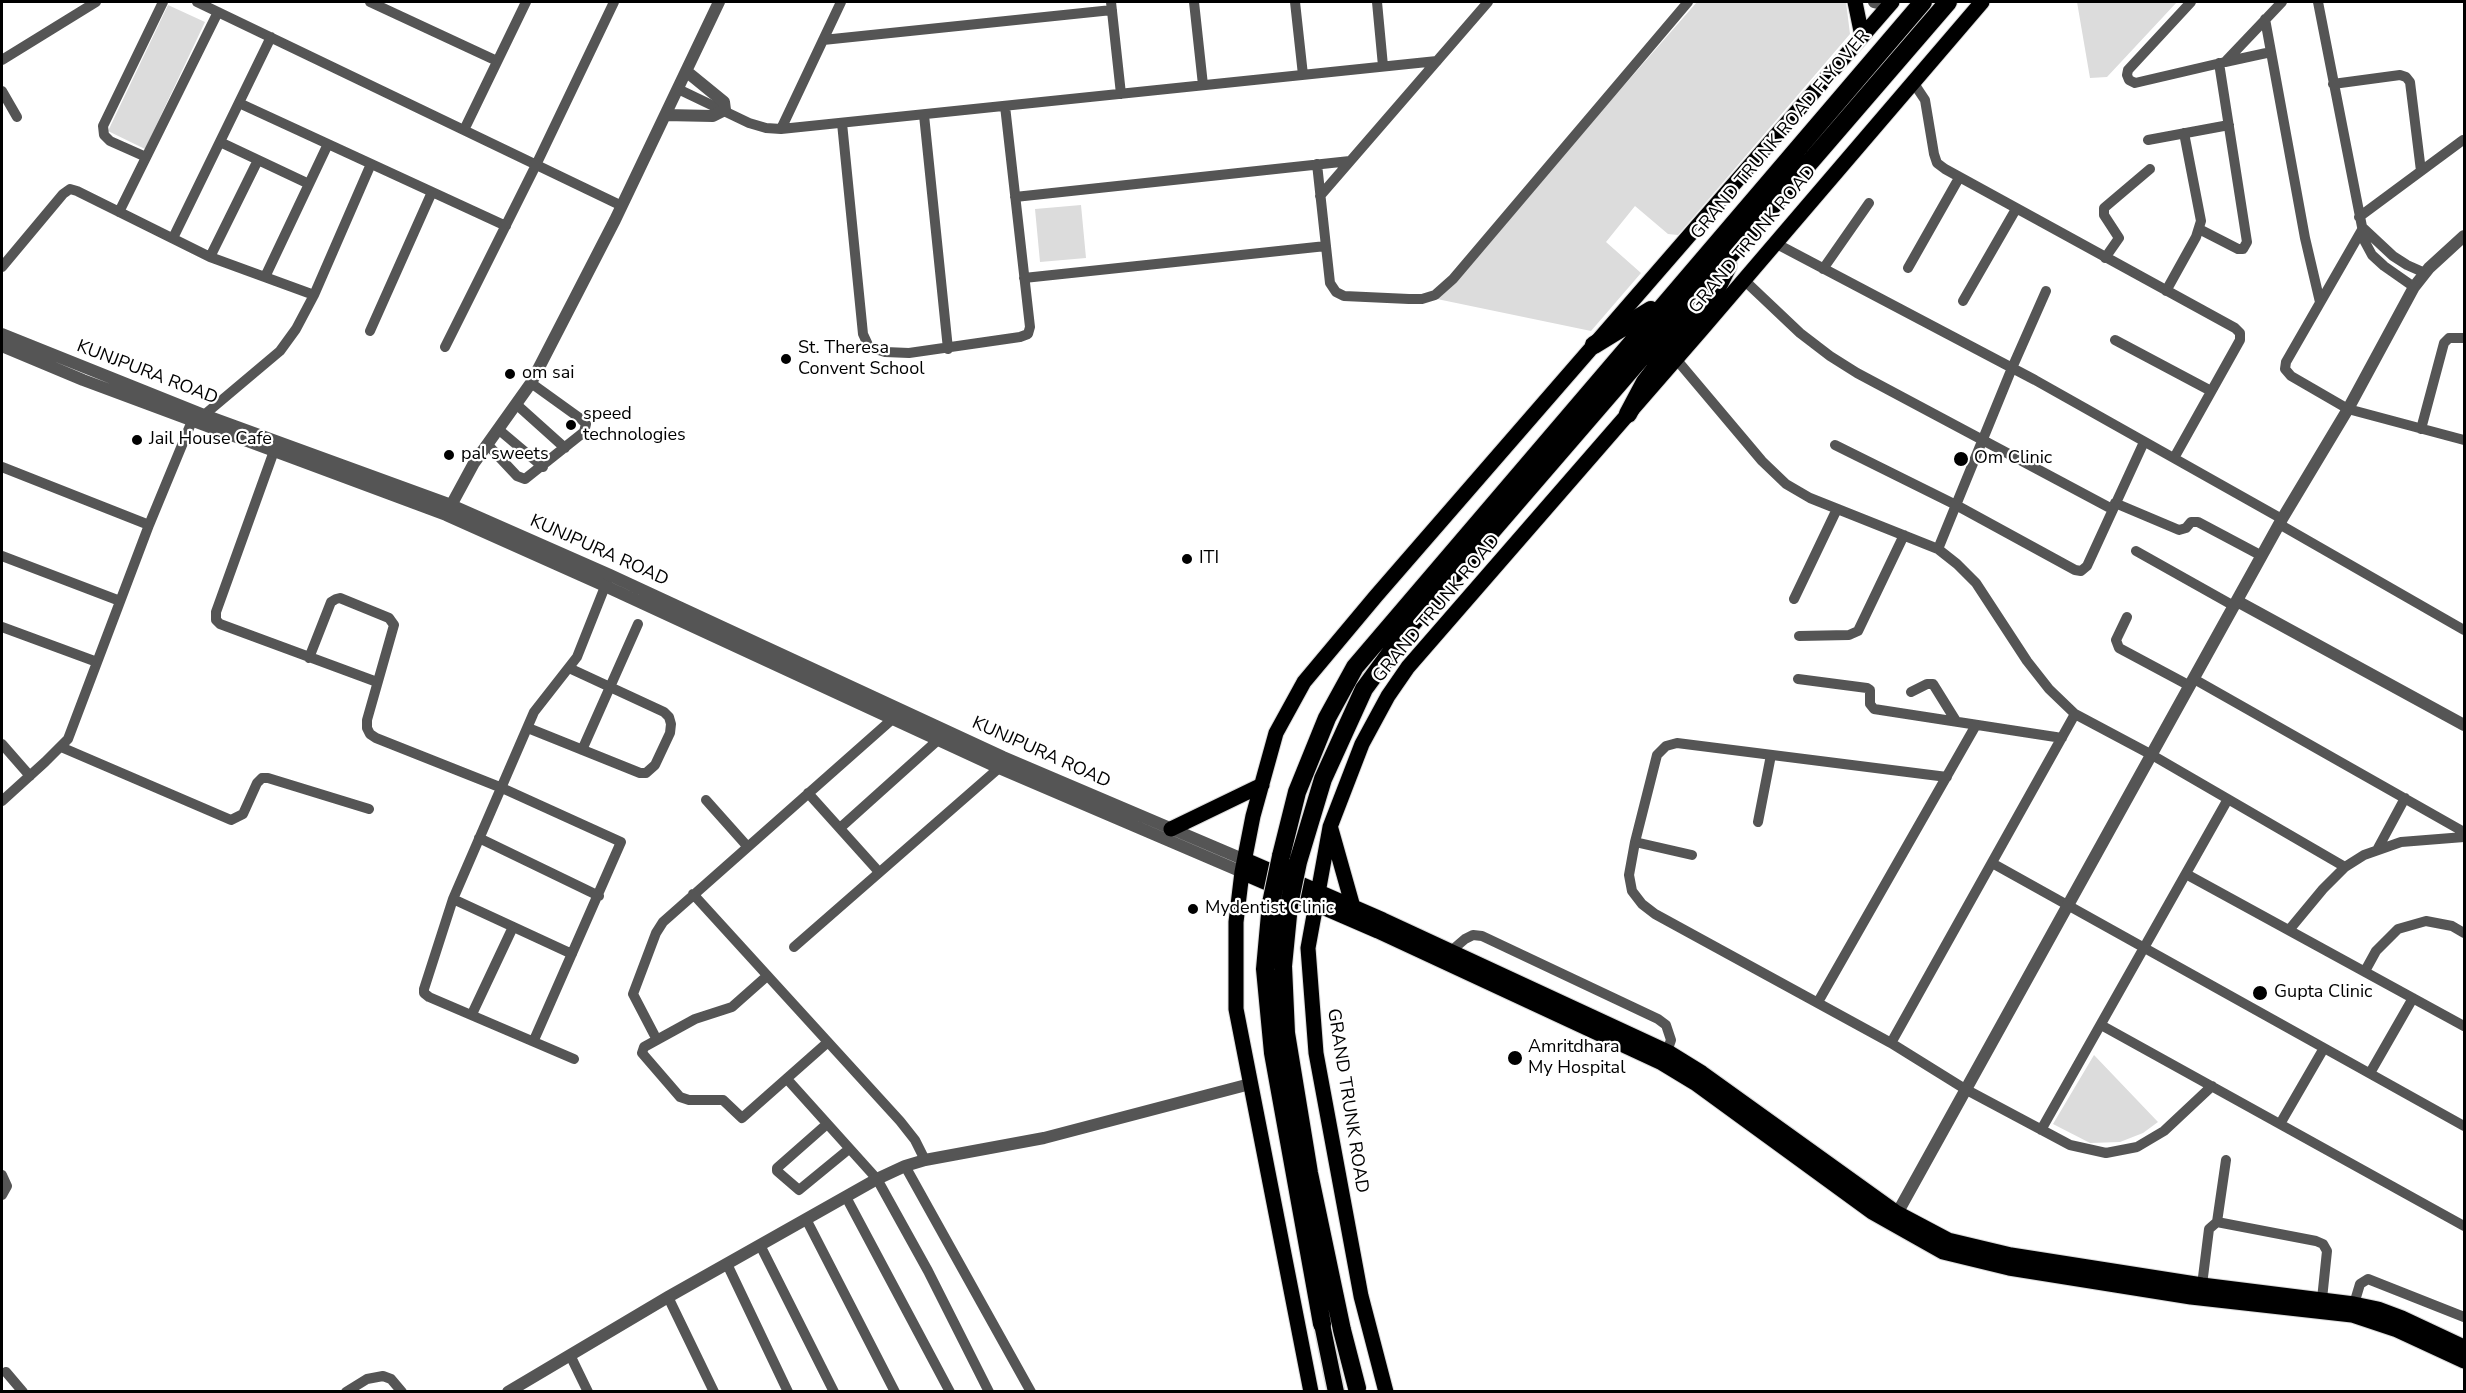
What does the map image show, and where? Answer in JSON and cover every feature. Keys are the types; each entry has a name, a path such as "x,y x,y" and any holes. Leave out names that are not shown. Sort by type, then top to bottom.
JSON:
{"highway":[{"name":"GRAND TRUNK ROAD FLYOVER","path":"1290,859 1297,792 1327,718 1355,667 1923,2"},
{"path":"1336,1392 1273,1053 1265,969 1290,859 1323,779 1364,689 1414,621 1948,2"},
{"path":"1628,414 1644,382 1714,294 1725,274 1733,250"},
{"path":"1594,345 1672,295"},
{"path":"1280,904 1286,1033 1311,1185 1341,1330 1358,1390"}],"main road":[{"path":"1855,2 1862,36"},
{"path":"1311,1392 1236,1009 1236,922 1244,866 1253,816 1276,733 1304,682 1862,36 1885,2"},
{"name":"GRAND TRUNK ROAD","path":"1386,1392 1361,1296 1316,1053 1308,948 1330,826 1362,744 1388,696 1408,668 1982,2"},
{"path":"1169,834 1262,785"},
{"path":"1330,826 1353,907"},
{"path":"1244,866 1665,1058"},
{"path":"1316,898 1353,907 1451,951 1665,1058 1695,1083 1943,1252 1962,1258 2195,1289 2352,1315 2397,1330 2464,1361"},
{"path":"2195,1289 2322,1299 2378,1309 2464,1347"}],"street":[{"path":"2,60 80,6 96,2"},
{"path":"147,157 110,141 104,135 103,126 163,2"},
{"path":"197,2 622,206"},
{"path":"370,2 497,62"},
{"path":"464,130 526,2"},
{"path":"445,347 614,2"},
{"path":"448,510 474,463 531,383 622,206 719,2"},
{"path":"781,129 841,2"},
{"path":"1194,2 1203,85"},
{"path":"1295,2 1303,75"},
{"path":"1377,2 1383,66"},
{"path":"1320,196 1488,2"},
{"path":"1317,164 1330,283 1336,292 1344,296 1416,299 1435,295 1453,279 1688,2"},
{"path":"2191,2 2128,69 2127,75 2130,80 2135,83 2271,52"},
{"path":"2222,62 2282,2"},
{"path":"2318,2 2365,242 2372,255 2414,287"},
{"path":"823,40 1111,6 1121,94"},
{"path":"119,212 218,12"},
{"path":"2265,19 2320,302"},
{"path":"173,238 271,37"},
{"path":"678,89 749,123 781,129 1437,60"},
{"path":"2199,229 2238,249 2243,249 2247,242 2222,62"},
{"path":"686,71 724,102 725,110"},
{"path":"2333,84 2400,75 2406,77 2410,82 2421,171"},
{"path":"1913,82 1925,100 1937,163 1959,178 2235,328 2240,333 2240,340 2174,458"},
{"path":"2,91 17,117"},
{"path":"239,103 506,226"},
{"path":"842,123 863,334 869,347 885,352 909,353 948,349 1020,338 1028,334 1030,327 1005,106"},
{"path":"665,115 713,116 725,110"},
{"path":"924,115 948,349"},
{"path":"2148,140 2229,125"},
{"path":"2166,291 2199,229 2200,210 2184,134"},
{"path":"2463,140 2421,171 2361,222 2286,362 2285,369 2290,376 2348,409 2464,440"},
{"path":"220,142 309,184"},
{"path":"265,277 328,144"},
{"path":"210,257 258,160"},
{"path":"1015,197 1350,161"},
{"path":"2,801 68,738 149,525 192,421 204,415 280,351 296,329 314,295 371,164"},
{"path":"2105,258 2120,238 2104,215 2103,208 2150,169"},
{"path":"1908,267 1959,178"},
{"path":"2,267 63,194 70,189 210,257 314,295"},
{"path":"370,331 432,192"},
{"path":"1823,269 1869,203"},
{"path":"1964,301 2016,209"},
{"path":"2361,222 2407,265 2426,273"},
{"path":"1894,1218 2281,522 2348,409 2414,287 2464,236"},
{"path":"1775,243 2012,368 2174,458 2464,630"},
{"path":"1024,278 1326,246"},
{"path":"2398,276 2407,265"},
{"path":"1744,280 1800,333 1857,373 2113,506 2179,530 2186,528 2191,522 2198,522 2262,556"},
{"path":"1938,549 2046,291"},
{"path":"2421,429 2444,343 2450,338 2464,338"},
{"name":"KUNJPURA ROAD","path":"2,339 448,510 1036,777 1244,866"},
{"name":"KUNJPURA ROAD","path":"2,339 192,421 274,452 448,510"},
{"path":"2115,340 2211,391"},
{"path":"1676,359 1778,477 1810,498 1938,549 1957,564 1976,583 2027,661 2049,689 2075,714 2345,867"},
{"path":"488,444 521,479 529,477 584,432 586,424 531,383"},
{"path":"516,404 565,448"},
{"path":"498,429 543,466"},
{"path":"1835,445 1956,505 2075,570 2081,570 2087,566 2144,442"},
{"path":"274,452 215,617 220,624 376,682"},
{"path":"2,467 149,525"},
{"path":"1794,599 1837,509"},
{"path":"1799,636 1848,635 1858,631 1904,535"},
{"path":"2136,551 2464,725"},
{"path":"2,556 120,601"},
{"path":"574,1059 424,993 453,899 534,712 577,657 608,581"},
{"path":"309,658 331,602 340,598 393,622 367,720 370,734 619,839 621,845 534,1040"},
{"path":"2127,617 2116,640 2119,648 2192,682 2464,832"},
{"path":"582,750 638,624"},
{"path":"2,627 97,662"},
{"path":"528,728 640,773 651,770 670,733 669,717 664,712 569,668"},
{"path":"1797,679 1867,688 1871,692 1870,704 1874,709 2062,738"},
{"path":"1911,692 1927,684 1933,684 1956,721"},
{"path":"1891,1043 2075,714"},
{"path":"657,1040 634,1001 634,988 656,933 663,922 898,715"},
{"name":"KUNJPURA ROAD","path":"898,715 938,740 999,768 1036,777"},
{"path":"1818,1002 1976,724"},
{"path":"840,828 938,740"},
{"path":"1947,777 1677,743 1666,746 1657,755 1635,842 1629,875 1632,891 1642,904 1655,914 1818,1002 1891,1043 1965,1089 2070,1145 2106,1153 2137,1147 2164,1131 2212,1086"},
{"path":"2,744 30,776"},
{"path":"61,747 231,820 243,814 257,783 262,778 369,809"},
{"path":"1758,822 1771,754"},
{"path":"794,947 999,768"},
{"path":"808,793 879,872"},
{"path":"2377,850 2405,798"},
{"path":"2041,1130 2228,799"},
{"path":"706,800 747,846"},
{"path":"2289,930 2323,889 2345,867 2364,855 2401,842 2464,837"},
{"path":"479,838 599,896"},
{"path":"1635,842 1692,855"},
{"path":"1992,863 2464,1126"},
{"path":"2186,874 2464,1026"},
{"path":"693,894 900,1121 915,1140 925,1160"},
{"path":"453,899 572,954"},
{"path":"2365,971 2376,951 2398,929 2426,921 2452,926 2464,933"},
{"path":"472,1014 513,927"},
{"path":"1451,951 1473,935 1482,936 1658,1019 1666,1025 1670,1032 1671,1040 1665,1058"},
{"path":"767,976 732,1007 694,1019 641,1051 680,1096 689,1100 723,1100 742,1118 828,1042"},
{"path":"2370,1073 2414,998"},
{"path":"2101,1024 2464,1226"},
{"path":"2280,1124 2324,1048"},
{"path":"787,1078 877,1179 928,1271 989,1392"},
{"path":"508,1392 668,1297 877,1179 905,1166 925,1160 1044,1138 1250,1084"},
{"path":"826,1124 777,1168 777,1171 799,1190 849,1149"},
{"path":"2195,1289 2209,1229 2217,1222 2226,1161"},
{"path":"905,1166 1031,1392"},
{"path":"2,1175 7,1186 2,1195"},
{"path":"846,1197 950,1392"},
{"path":"806,1220 895,1392"},
{"path":"2217,1222 2324,1244 2327,1251 2322,1299"},
{"path":"760,1245 834,1392"},
{"path":"727,1264 788,1392"},
{"path":"2354,1304 2360,1284 2368,1279 2464,1317"},
{"path":"668,1297 714,1392"},
{"path":"570,1355 588,1392"},
{"path":"6,1372 23,1392"},
{"path":"346,1392 375,1376 392,1379 402,1392"}],"shaded area":[{"path":"1697,2 1846,2 1850,34 1678,235 1668,234 1635,206 1606,242 1641,273 1591,331 1437,299"},
{"path":"2077,2 2177,2 2107,77 2090,78"},
{"path":"168,5 205,22 145,149 108,131"},
{"path":"1081,205 1086,258 1040,262 1035,209"},
{"path":"2094,1055 2158,1122 2143,1133 2120,1142 2090,1143 2053,1124"}],"place":[{"name":"St. Theresa Convent School","path":"786,359"},
{"name":"om sai","path":"510,374"},
{"name":"speed technologies","path":"571,425"},
{"name":"Jail House Cafe","path":"137,440"},
{"name":"pal sweets","path":"449,455"},
{"name":"Om Clinic","path":"1961,459"},
{"name":"ITI","path":"1187,559"},
{"name":"Mydentist Clinic","path":"1193,909"},
{"name":"Gupta Clinic","path":"2260,993"},
{"name":"Amritdhara My Hospital","path":"1515,1058"}]}
